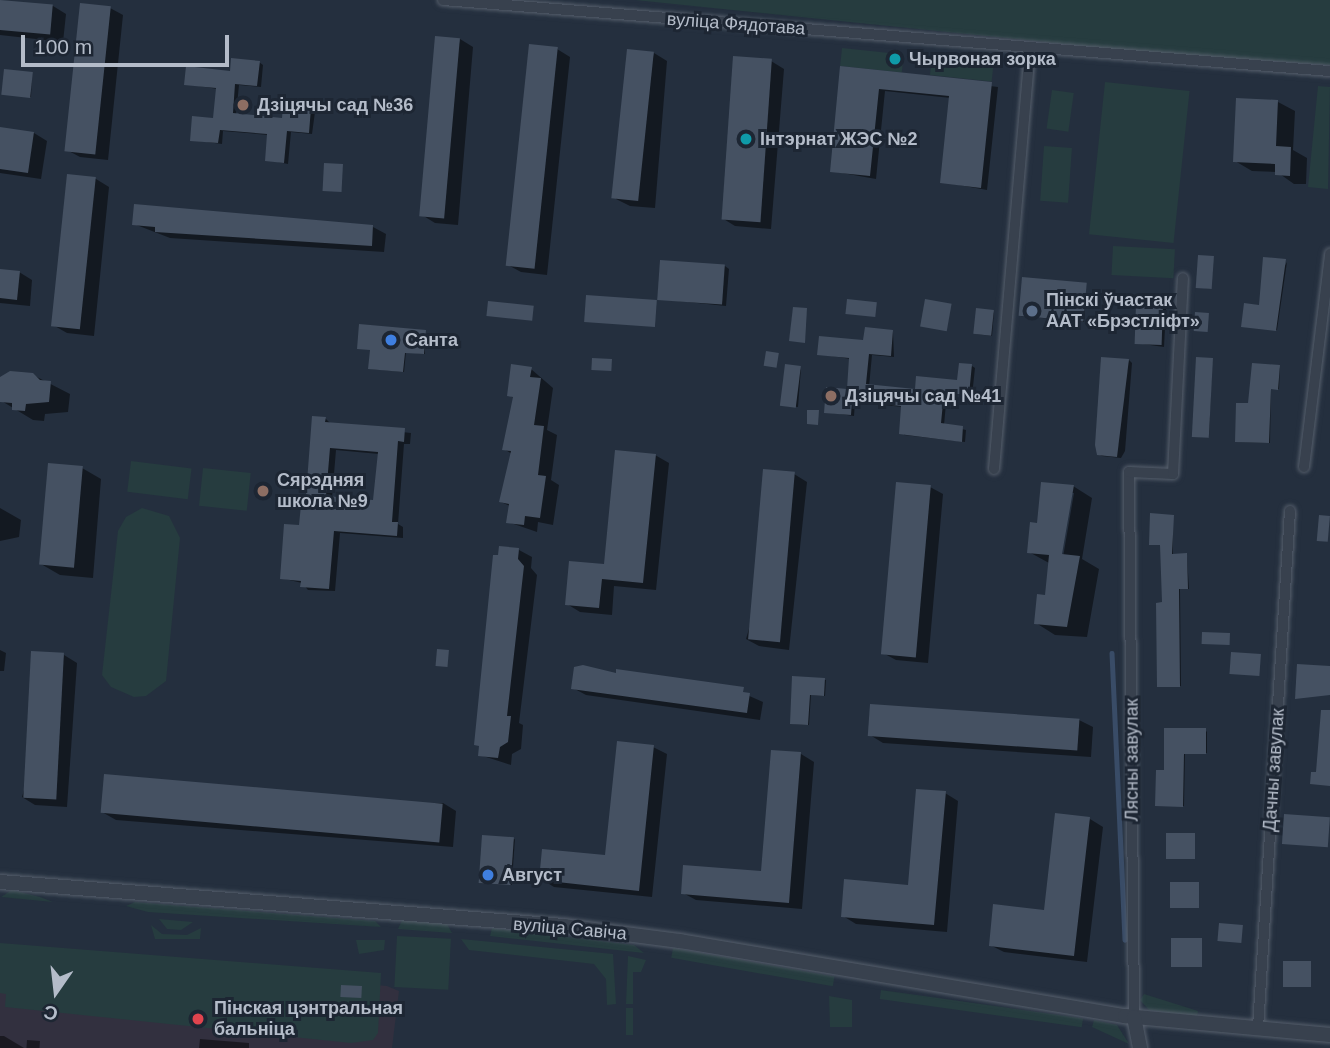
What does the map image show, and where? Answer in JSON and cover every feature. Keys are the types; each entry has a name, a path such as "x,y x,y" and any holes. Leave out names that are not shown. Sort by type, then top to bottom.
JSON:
{"street":[{"name":"вуліца Фядотава","path":"443,0 1330,71"},
{"path":"994,469 1030,49"},
{"path":"1304,467 1330,254"},
{"name":"Лясны завулак","path":"1134,1017 1129,472 1173,474 1183,278"},
{"name":"Дачны завулак","path":"1258,1028 1290,511"},
{"name":"вуліца Савіча","path":"0,883 564,926 680,941 1134,1017 1330,1035"},
{"path":"1134,1017 1140,1048"}],"shaded area":[{"name":"Пінская цэнтральная бальніца","path":"0,953 387,986 399,991 392,1048 0,1048"}],"green space":[{"path":"635,0 1330,0 1330,65 1142,52"},
{"path":"842,48 904,54 902,72 840,66"},
{"path":"932,56 994,62 992,81 930,75"},
{"path":"1105,82 1190,91 1174,243 1089,234"},
{"path":"1318,86 1330,87 1328,189 1308,187"},
{"path":"1052,90 1074,93 1068,132 1047,129"},
{"path":"1044,146 1072,148 1068,203 1040,201"},
{"path":"1113,246 1175,249 1173,278 1111,275"},
{"path":"131,461 192,468 188,499 127,492"},
{"path":"203,468 251,473 247,511 199,506"},
{"path":"142,508 169,516 180,538 166,681 146,696 134,697 111,687 102,675 118,531 126,517"},
{"path":"12,890 40,897 53,902 1,897"},
{"path":"135,902 375,921 381,927 148,912 126,906"},
{"path":"159,919 193,922 181,930 167,929"},
{"path":"402,920 447,924 452,933 398,929"},
{"path":"151,925 162,934 187,935 201,928 200,939 155,939"},
{"path":"492,928 634,945 644,953 490,936"},
{"path":"397,936 451,939 448,990 394,987"},
{"path":"461,939 613,954 616,1004 607,1005 606,979 594,964 469,950"},
{"path":"356,940 385,940 384,950 359,954"},
{"name":"Пінская цэнтральная бальніца","path":"0,943 381,973 378,1033 373,1040 351,1043 5,1007 6,994 0,993"},
{"path":"673,948 835,976 833,986 671,958"},
{"path":"628,956 646,960 641,972 633,972 633,1004 626,1004"},
{"path":"881,990 1083,1018 1082,1027 880,999"},
{"path":"1144,994 1198,1011 1197,1016 1149,1010 1140,1000"},
{"path":"829,996 852,1000 852,1027 830,1027"},
{"path":"626,1008 633,1008 633,1035 626,1035"},
{"path":"1094,1020 1117,1025 1129,1044 1092,1027"}],"building":[{"path":"0,0 53,5 50,35 0,30"},
{"path":"80,3 111,6 95,154 64,151"},
{"path":"435,36 460,38 444,218 419,216"},
{"path":"529,44 558,47 535,269 506,266"},
{"path":"627,49 654,52 638,201 611,198"},
{"name":"Інтэрнат ЖЭС №2","path":"733,56 772,59 760,222 722,220"},
{"path":"231,58 260,61 257,86 235,84 233,113 282,118 283,105 311,108 309,133 287,131 284,163 265,161 267,134 220,130 218,143 190,141 192,116 213,118 216,88 184,85 186,66 230,71"},
{"path":"840,66 992,82 981,188 940,183 949,96 879,89 870,176 830,172"},
{"path":"4,69 33,72 30,98 1,95"},
{"path":"1236,98 1278,100 1276,146 1291,147 1290,176 1275,175 1275,164 1233,162"},
{"path":"0,127 34,132 28,173 0,169"},
{"path":"324,163 343,164 342,192 323,191"},
{"path":"67,174 96,177 80,329 51,326"},
{"path":"134,204 373,225 372,246 155,232 155,227 132,225"},
{"path":"1198,255 1214,256 1212,289 1196,288"},
{"path":"1263,257 1286,259 1276,331 1241,327 1244,303 1259,305"},
{"path":"660,260 725,265 722,304 657,300"},
{"path":"0,269 20,271 17,300 0,298"},
{"path":"1022,277 1087,283 1083,322 1019,316"},
{"path":"586,295 657,300 655,327 584,322"},
{"path":"847,299 877,302 875,317 845,314"},
{"path":"925,299 952,304 947,331 920,327"},
{"path":"488,301 534,306 532,321 486,316"},
{"path":"1136,304 1163,305 1162,345 1135,344"},
{"path":"793,307 807,308 805,343 789,341"},
{"path":"976,308 994,310 991,336 973,334"},
{"path":"1195,312 1209,313 1208,332 1194,331"},
{"name":"Санта","path":"359,324 426,330 424,354 405,353 403,372 368,369 370,350 357,349"},
{"path":"865,327 893,330 891,356 869,354 866,384 915,389 916,376 957,380 959,363 972,364 969,395 944,393 941,423 963,426 962,442 899,434 901,406 852,401 851,415 824,413 826,387 847,389 849,358 817,355 819,336 863,340"},
{"path":"766,351 779,353 776,368 764,366"},
{"path":"1101,357 1129,359 1117,457 1097,455 1095,445"},
{"path":"1196,357 1213,358 1209,438 1192,437"},
{"path":"592,358 612,359 611,371 591,370"},
{"path":"1252,363 1280,365 1278,390 1271,389 1269,443 1235,442 1236,403 1248,403"},
{"path":"511,364 532,367 530,377 541,378 534,425 544,426 538,475 546,476 540,518 525,516 524,525 506,523 509,504 499,502 511,451 502,450 513,397 507,396"},
{"path":"785,364 801,366 796,408 780,406"},
{"path":"10,371 33,373 40,380 51,381 49,402 26,404 25,411 12,410 12,403 0,402 0,377"},
{"path":"807,410 819,410 818,425 807,424"},
{"path":"312,416 326,417 325,422 405,428 404,442 398,441 392,522 398,522 397,536 334,531 329,589 300,587 301,581 280,579 284,524 299,525 302,495 306,495","holes":["330,448 378,452 373,500 326,496"]},
{"path":"615,450 656,454 643,583 602,579 599,608 565,605 569,561 604,564"},
{"path":"48,463 83,466 74,568 39,565"},
{"path":"763,469 795,472 780,642 748,639"},
{"path":"896,482 931,485 916,657 881,654"},
{"path":"1041,482 1074,485 1062,554 1080,556 1067,627 1034,624 1037,594 1045,595 1049,555 1027,553 1030,522 1037,523"},
{"path":"1150,513 1174,515 1172,554 1187,553 1188,589 1179,589 1180,687 1157,687 1156,603 1162,602 1160,545 1149,545"},
{"path":"1319,515 1330,516 1328,542 1317,541"},
{"path":"499,546 519,548 518,559 524,566 507,716 511,716 508,742 500,747 498,758 478,756 479,746 474,745 493,555 498,555"},
{"path":"1202,632 1230,633 1230,645 1202,644"},
{"path":"437,649 449,650 447,667 436,666"},
{"path":"31,651 64,653 56,800 23,798"},
{"path":"1231,652 1261,654 1259,676 1229,674"},
{"path":"1297,664 1330,666 1330,695 1295,699"},
{"path":"583,665 616,673 616,669 744,687 743,692 750,693 747,713 571,689 574,667"},
{"path":"792,676 825,678 824,696 810,695 808,725 790,724"},
{"path":"870,704 1079,719 1077,751 868,736"},
{"path":"1321,710 1330,710 1330,786 1310,784 1311,772 1316,772"},
{"path":"1164,728 1206,728 1206,754 1184,754 1183,807 1155,806 1156,770 1164,770"},
{"path":"617,741 654,745 639,891 539,880 542,849 605,855"},
{"path":"771,750 801,752 789,903 681,894 683,865 761,871"},
{"path":"104,774 443,804 439,842 101,813"},
{"path":"916,789 946,791 934,925 841,917 844,879 908,885"},
{"path":"1055,813 1090,817 1074,956 989,946 993,904 1044,910"},
{"path":"1284,814 1330,817 1328,847 1282,844"},
{"path":"1166,833 1195,833 1195,859 1166,859"},
{"path":"482,835 514,837 511,885 479,883"},
{"path":"1170,882 1199,882 1199,908 1170,908"},
{"path":"1219,923 1243,925 1241,943 1217,941"},
{"path":"1171,938 1202,938 1202,967 1171,967"},
{"path":"1283,961 1311,961 1311,987 1283,987"},
{"path":"341,985 362,986 361,998 340,997"}],"waterway":[{"path":"1112,653 1125,940"}],"place":[{"name":"Чырвоная зорка","path":"895,59"},
{"name":"Дзіцячы сад №36","path":"243,105"},
{"name":"Інтэрнат ЖЭС №2","path":"746,139"},
{"name":"Пінскі ўчастак ААТ «Брэстліфт»","path":"1032,311"},
{"name":"Санта","path":"391,340"},
{"name":"Дзіцячы сад №41","path":"831,396"},
{"name":"Сярэдняя школа №9","path":"263,491"},
{"name":"Август","path":"488,875"},
{"name":"Пінская цэнтральная бальніца","path":"198,1019"}]}
